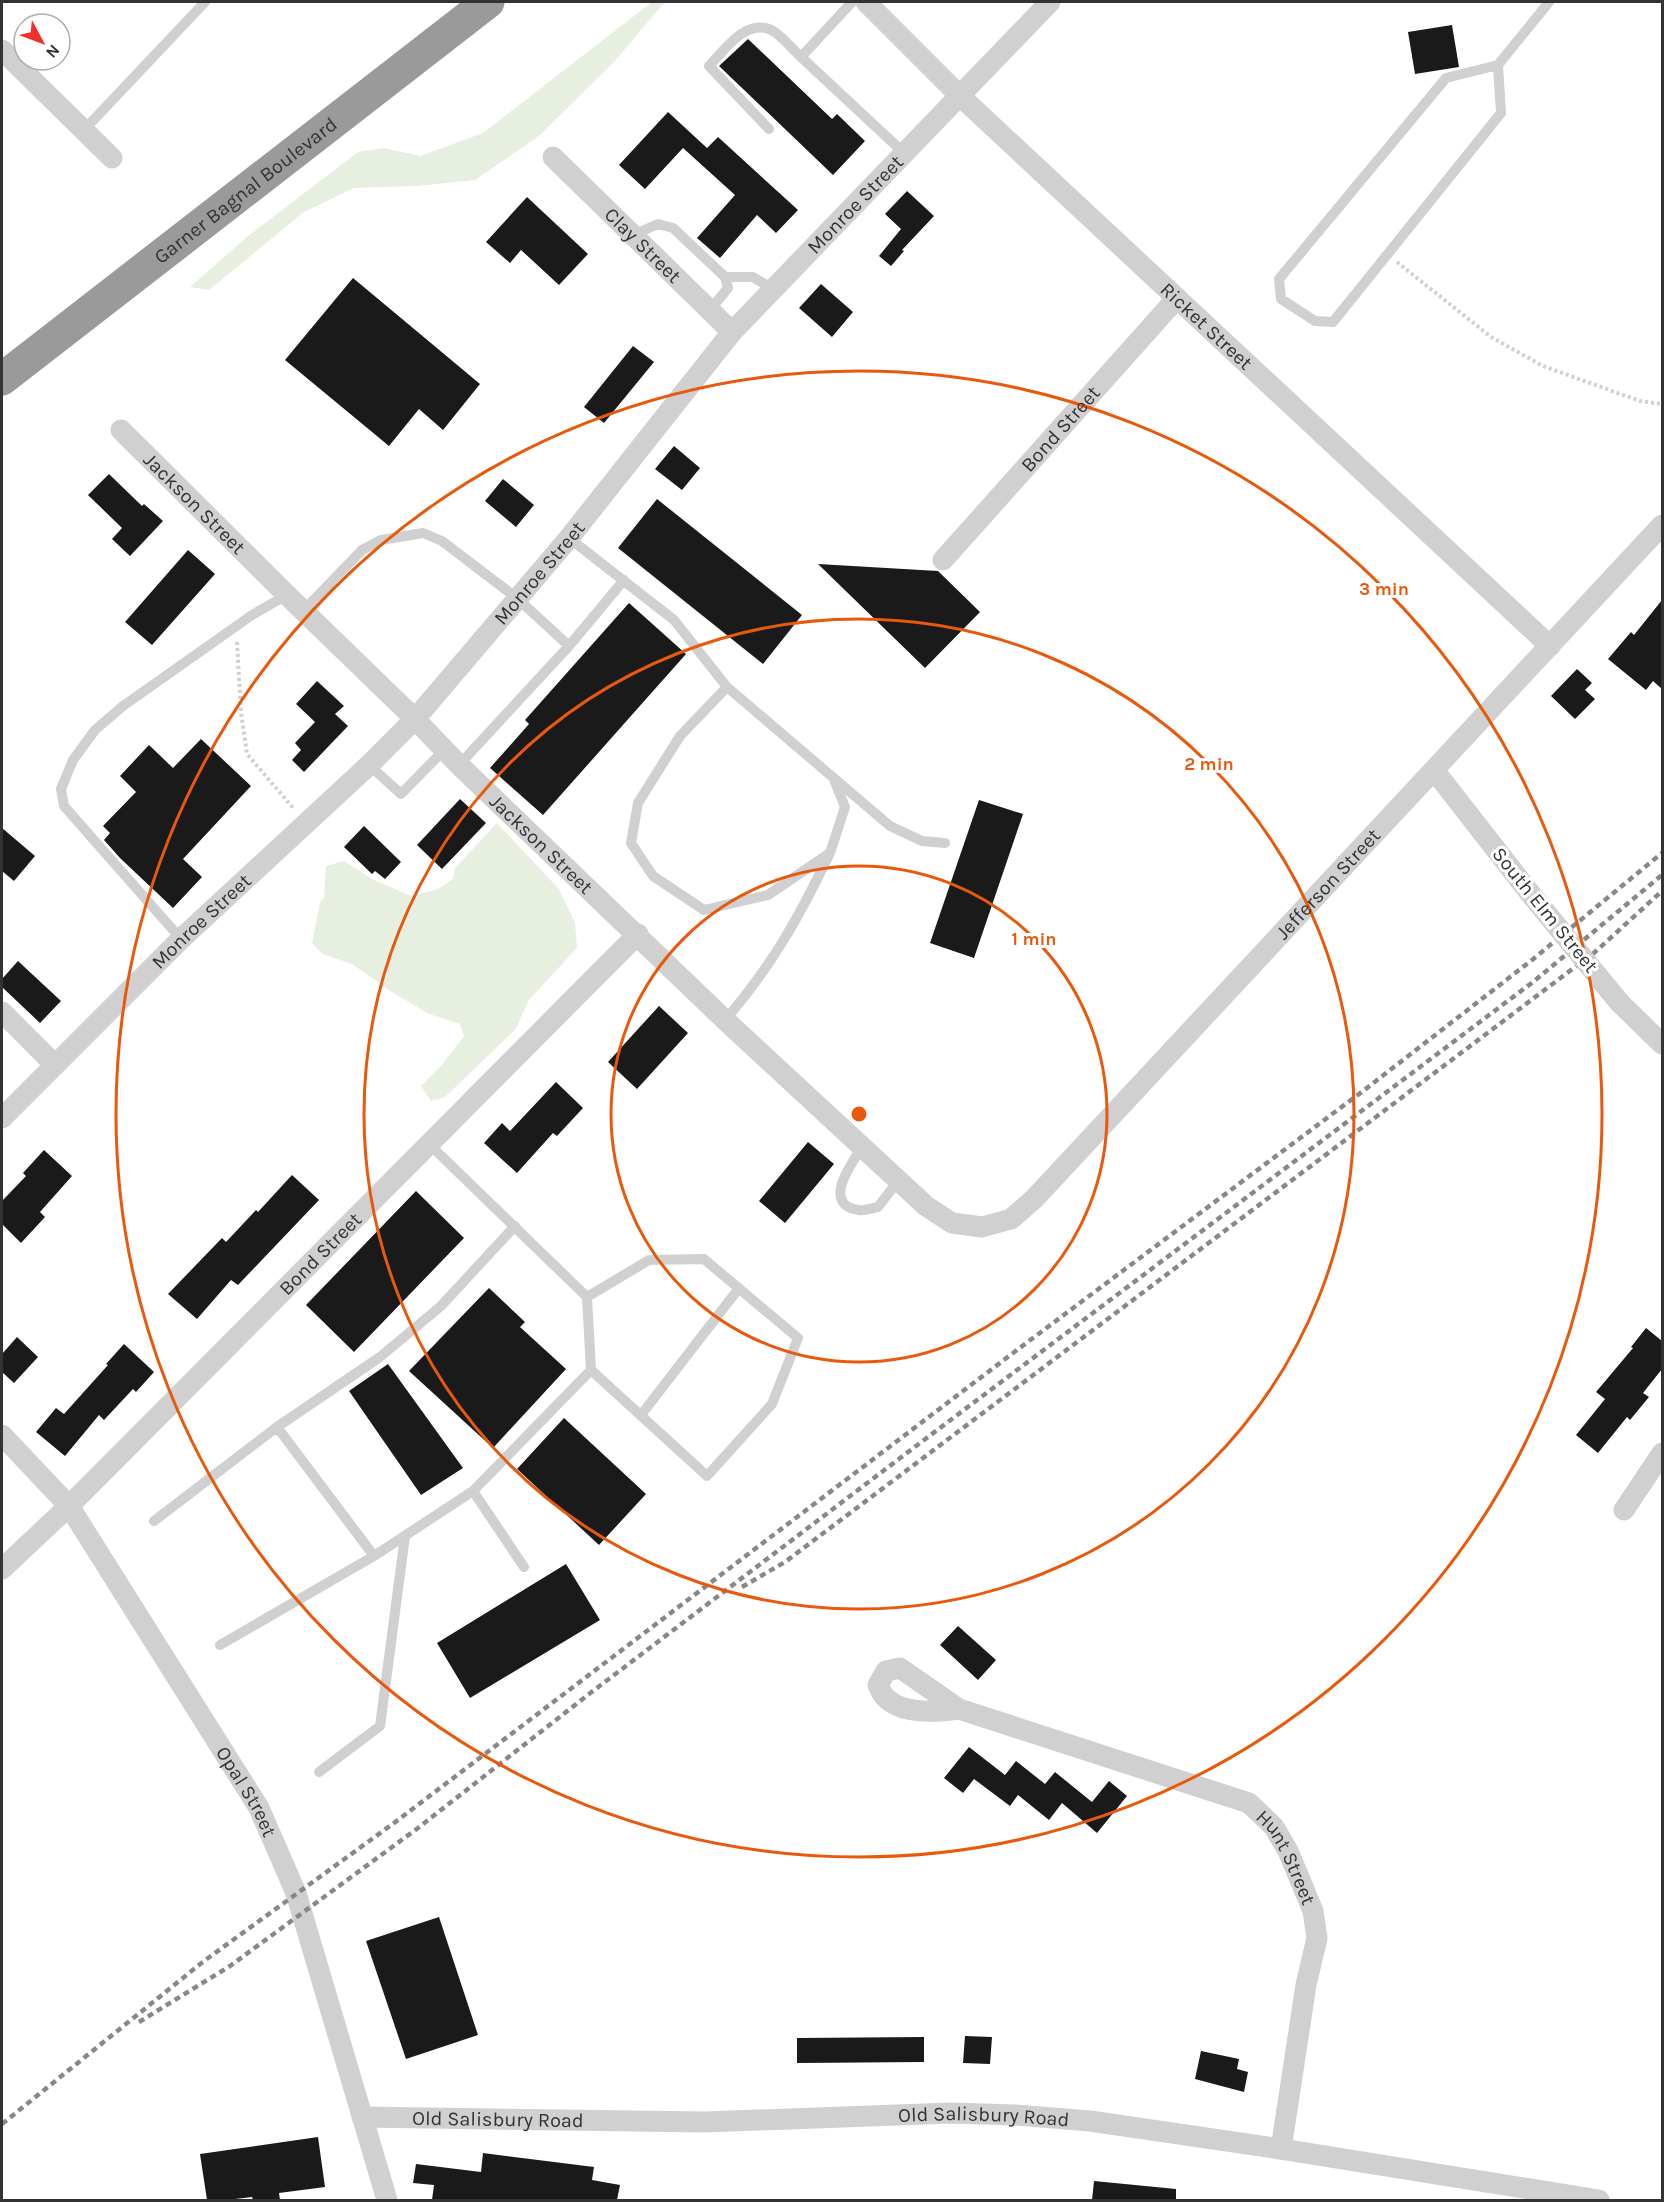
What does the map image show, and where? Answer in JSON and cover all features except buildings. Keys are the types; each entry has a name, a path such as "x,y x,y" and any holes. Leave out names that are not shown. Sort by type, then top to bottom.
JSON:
{"highway":[{"name":"Garner Bagnal Boulevard","path":"2,379 488,2"}],"street":[{"name":"Ricket Street","path":"866,2 959,95 1550,646"},
{"name":"Monroe Street","path":"2,1118 181,939 369,765 415,718 569,538 732,332 1050,2"},
{"path":"2,50 112,158"},
{"name":"Clay Street","path":"553,157 732,332"},
{"name":"Bond Street","path":"943,560 1177,298"},
{"name":"Jackson Street","path":"121,430 415,718 459,765 638,934 725,1020 898,1181 926,1206 952,1223 982,1227"},
{"name":"Jefferson Street","path":"982,1227 1011,1219 1034,1199 1662,525"},
{"name":"South Elm Street","path":"1434,770 1619,1002 1662,1044"},
{"name":"Bond Street","path":"2,1569 69,1506 638,934"},
{"path":"2,1012 55,1065"},
{"name":"Opal Street","path":"2,1435 69,1506 259,1808 296,1893 387,2200"},
{"path":"1624,1510 1662,1453"},
{"name":"Hunt Street","path":"959,1709 1249,1803 1274,1827 1288,1851 1313,1911 1317,1938 1306,1984 1281,2149"},
{"name":"Old Salisbury Road","path":"362,2117 705,2122 951,2113 1015,2115 1090,2121 1599,2200"}],"lane":[{"path":"84,130 205,2"},
{"path":"801,57 852,2"},
{"path":"1498,64 1501,113 1333,322 1315,321 1281,299 1279,279 1446,78 1498,64 1549,2"},
{"path":"769,129 709,66 740,35 757,27 771,29 904,153"},
{"path":"633,235 658,224 673,228 725,277 728,288 710,310"},
{"path":"725,277 753,277 773,290"},
{"path":"304,610 362,550 381,540 423,533 442,542 518,598 569,646"},
{"path":"569,538 674,620 728,687 890,826 922,841 945,843"},
{"path":"459,765 569,646 624,580"},
{"path":"181,939 64,806 61,789 73,760 95,730 123,706 237,626 287,595"},
{"path":"728,687 680,736 638,803 631,843 653,876 704,910 768,895 830,853"},
{"path":"369,765 401,794 444,750"},
{"path":"725,1020 754,986 779,949 804,906 830,853 845,807 833,777"},
{"path":"429,1144 587,1297 591,1370 707,1476 772,1404 798,1338 704,1259 649,1260 587,1297"},
{"path":"862,1146 841,1186 840,1195 844,1203 859,1211 878,1207 898,1181"},
{"path":"154,1521 277,1427 380,1357 441,1306 515,1226"},
{"path":"640,1415 739,1288"},
{"path":"220,1645 374,1556 473,1491 591,1370"},
{"path":"277,1427 374,1556"},
{"path":"473,1491 524,1567"},
{"path":"319,1772 380,1726 405,1536"}],"path":[{"path":"1388,254 1491,337 1543,366 1640,401 1662,404"},
{"path":"237,626 241,712 247,754 306,823"}],"green space":[{"path":"652,2 665,2 614,62 539,136 475,180 417,186 354,188 304,212 209,290 190,287 248,236 358,152 384,148 420,156 483,133"},
{"path":"497,823 559,889 575,923 577,948 529,1000 515,1030 445,1097 431,1101 421,1086 441,1066 464,1036 460,1024 429,1014 352,964 322,954 312,943 320,902 324,898 326,866 344,861 374,880 411,896 438,889 453,879 455,868"}],"railway":[{"path":"2,2124 204,1961 394,1823 1017,1350 1363,1091 1532,960 1662,853"},
{"path":"139,2022 230,1966 418,1828 589,1694 1533,982 1662,875"},
{"path":"742,1587 785,1562 1595,952 1662,891"}]}
